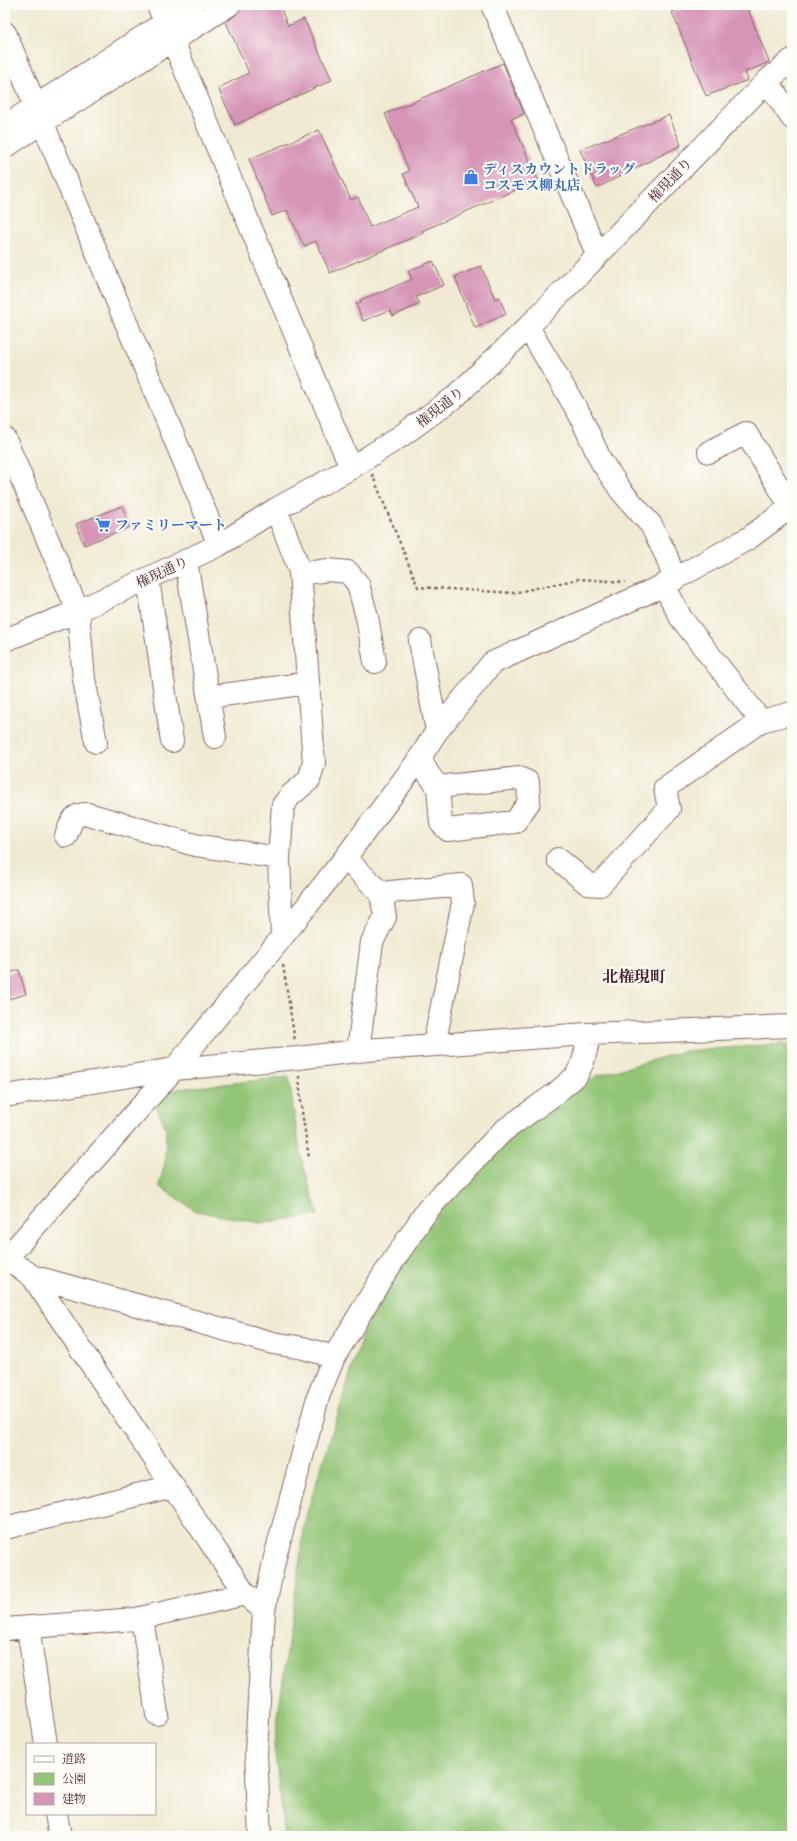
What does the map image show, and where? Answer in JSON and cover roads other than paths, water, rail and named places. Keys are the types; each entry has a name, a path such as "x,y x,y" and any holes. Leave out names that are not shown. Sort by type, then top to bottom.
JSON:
{"street":[{"path":"5,147 40,114 192,5"},
{"path":"166,23 229,5"},
{"path":"492,5 597,254"},
{"path":"166,23 358,463"},
{"path":"5,33 219,545"},
{"name":"権現通り","path":"5,640 78,611 219,545 276,509 358,463 401,436 456,396 528,327 597,254 767,81 792,60"},
{"path":"767,81 792,118"},
{"path":"5,126 40,114"},
{"path":"528,327 580,415 602,461 622,492 651,525 666,555 669,581 681,618 761,721"},
{"path":"334,1357 303,1348 273,1343 32,1276 6,1258 174,1069 345,858 420,757 437,731 492,663 669,581 749,538 791,506 746,433 709,452"},
{"path":"5,439 78,611 84,679 96,742"},
{"path":"276,509 300,574 314,763 309,780 291,795 283,805 279,858 280,938"},
{"path":"186,561 215,737"},
{"path":"300,574 328,570 348,572 358,584 367,617 375,662"},
{"path":"148,579 172,741"},
{"path":"420,641 437,731"},
{"path":"209,697 308,683"},
{"path":"558,859 588,884 600,885 669,809 665,788 761,721 792,713"},
{"path":"420,757 427,772 438,787"},
{"path":"66,836 73,818 80,814 84,814 196,845 279,858"},
{"path":"345,858 381,893 385,917 372,942 358,1050"},
{"path":"381,893 461,885 463,903 434,1045"},
{"path":"5,1096 174,1069 298,1058 358,1050 587,1034 792,1026"},
{"path":"260,1836 256,1753 264,1610 275,1557 316,1405 334,1357 381,1280 428,1209 503,1131 555,1094 576,1076 583,1062 587,1046 587,1034"},
{"path":"32,1276 245,1594 264,1610"},
{"path":"5,1528 173,1486"},
{"path":"5,1629 136,1619 245,1594"},
{"path":"142,1618 158,1714"},
{"path":"28,1628 46,1743"},
{"path":"56,1815 60,1836"}],"place":[{"name":"ディスカウントドラッグ コスモス柳丸店","path":"471,177"},
{"name":"ファミリーマート","path":"103,525"}],"district":[{"name":"北権現町","path":"634,976"}]}
